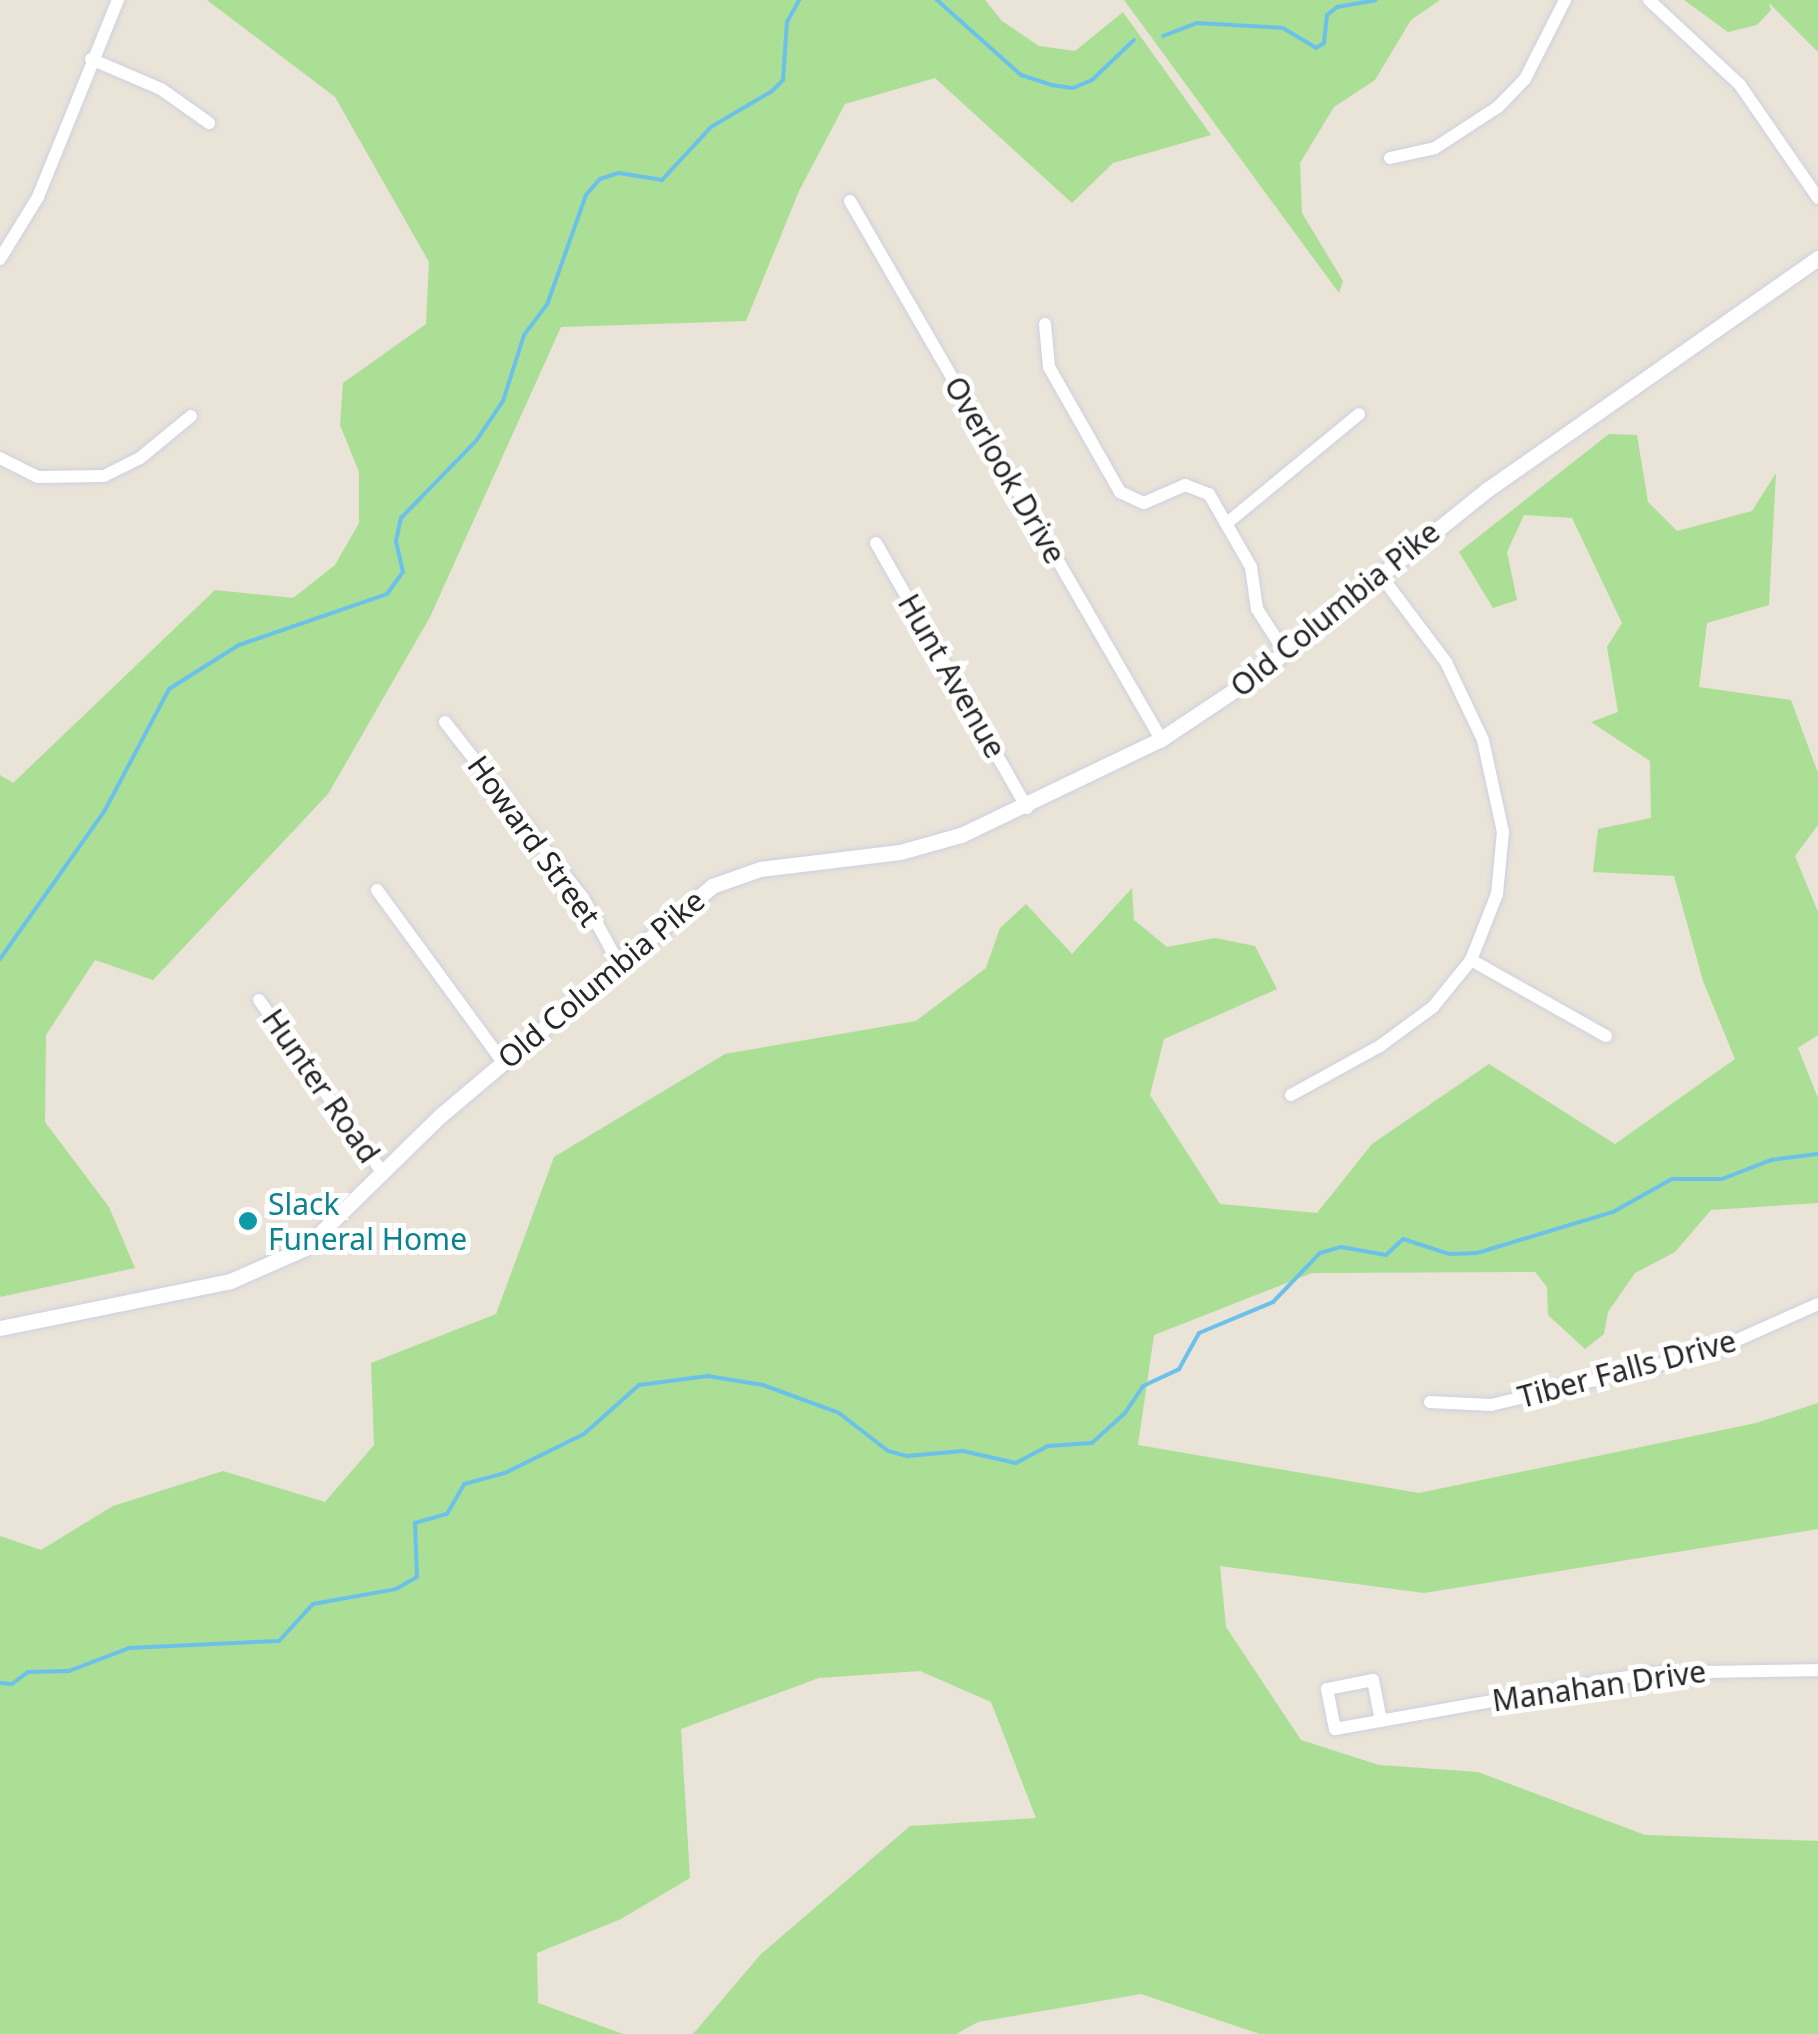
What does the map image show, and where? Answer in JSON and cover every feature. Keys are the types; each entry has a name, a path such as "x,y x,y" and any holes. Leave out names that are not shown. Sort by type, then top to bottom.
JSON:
{"street":[{"path":"0,259 38,198 118,0"},
{"path":"1390,158 1434,148 1498,107 1525,79 1565,0"},
{"path":"1649,0 1740,85 1818,198"},
{"path":"91,59 161,88 209,124"},
{"name":"Overlook Drive","path":"850,201 1160,738"},
{"name":"Old Columbia Pike","path":"0,1328 258,1272 305,1248 502,1061 682,907 734,876 930,845 1028,808 1160,738 1284,651 1379,573 1579,422 1818,258"},
{"path":"1046,324 1049,367 1120,492 1144,502 1194,486 1209,494 1251,567 1257,609 1284,651"},
{"path":"1228,523 1359,414"},
{"path":"0,458 38,477 104,476 140,458 191,416"},
{"name":"Hunt Avenue","path":"876,543 1028,808"},
{"path":"1290,1094 1409,1027 1470,960 1497,894 1502,862 1493,770 1446,662 1379,573"},
{"name":"Howard Street","path":"446,722 583,898 618,962"},
{"path":"377,890 502,1061"},
{"path":"1470,960 1606,1036"},
{"name":"Hunter Road","path":"260,1000 382,1172"},
{"name":"Tiber Falls Drive","path":"1430,1402 1491,1405 1691,1357 1818,1304"},
{"name":"Manahan Drive","path":"1381,1721 1373,1680 1327,1689 1335,1729 1381,1721 1650,1673 1818,1670"}],"green space":[{"path":"207,0 985,0 1002,21 1039,46 1075,51 1123,12 1211,135 1113,163 1072,203 935,78 845,104 799,191 746,321 561,327 430,617 328,794 153,980 95,960 46,1035 45,1122 109,1207 135,1268 0,1297 0,775 13,783 215,590 293,598 335,565 359,523 359,472 340,425 343,383 426,324 429,262 335,97"},
{"path":"1124,0 1440,0 1411,20 1375,80 1334,107 1300,163 1302,213 1343,281 1339,293"},
{"path":"1684,0 1818,0 1818,52 1769,3 1771,10 1757,25 1728,32"},
{"path":"1609,434 1637,435 1648,502 1677,531 1752,511 1776,473 1769,605 1707,623 1699,687 1791,700 1818,773 1818,825 1795,856 1818,912 1818,1035 1798,1048 1818,1098 1818,1203 1711,1210 1675,1252 1635,1273 1608,1312 1604,1334 1585,1349 1548,1315 1547,1287 1535,1272 1312,1273 1154,1335 1138,1445 1419,1493 1756,1423 1818,1403 1818,1529 1424,1593 1220,1566 1226,1627 1301,1740 1379,1765 1478,1772 1645,1835 1818,1841 1818,2034 1260,2034 1141,1994 978,2022 956,2034 693,2034 761,1954 910,1826 1036,1818 991,1702 920,1671 819,1678 681,1729 690,1878 621,1919 537,1953 538,2003 623,2034 0,2034 0,1536 41,1550 113,1506 223,1471 325,1502 374,1445 371,1363 496,1314 554,1157 725,1054 916,1021 986,968 1000,928 1026,904 1072,954 1132,888 1134,920 1167,947 1215,938 1255,946 1277,989 1164,1039 1150,1095 1220,1204 1317,1213 1372,1144 1489,1064 1615,1144 1735,1059 1703,981 1674,876 1593,872 1598,829 1651,818 1650,761 1591,722 1618,712 1607,647 1622,623 1572,518 1524,515 1507,552 1517,600 1493,608 1459,552"}],"waterway":[{"path":"0,959 105,810 169,689 239,645 387,594 403,572 396,541 401,518 476,441 503,401 524,335 547,305 586,195 600,179 619,173 662,180 711,127 772,91 783,80 787,22 799,0"},
{"path":"937,0 1021,75 1051,85 1073,88 1092,80 1134,40"},
{"path":"1163,36 1197,23 1283,28 1316,48 1324,43 1327,15 1337,7 1375,0"},
{"path":"0,1683 12,1684 28,1672 69,1671 129,1648 279,1641 313,1604 396,1589 417,1577 415,1523 447,1514 464,1484 505,1473 584,1434 639,1385 707,1376 763,1385 839,1413 888,1451 907,1456 963,1451 1016,1463 1048,1446 1092,1443 1125,1413 1143,1386 1179,1369 1199,1333 1273,1302 1320,1253 1341,1247 1386,1255 1403,1239 1449,1254 1477,1253 1613,1212 1672,1179 1722,1179 1771,1160 1818,1154"}],"place":[{"name":"Slack Funeral Home","path":"248,1221"}]}
